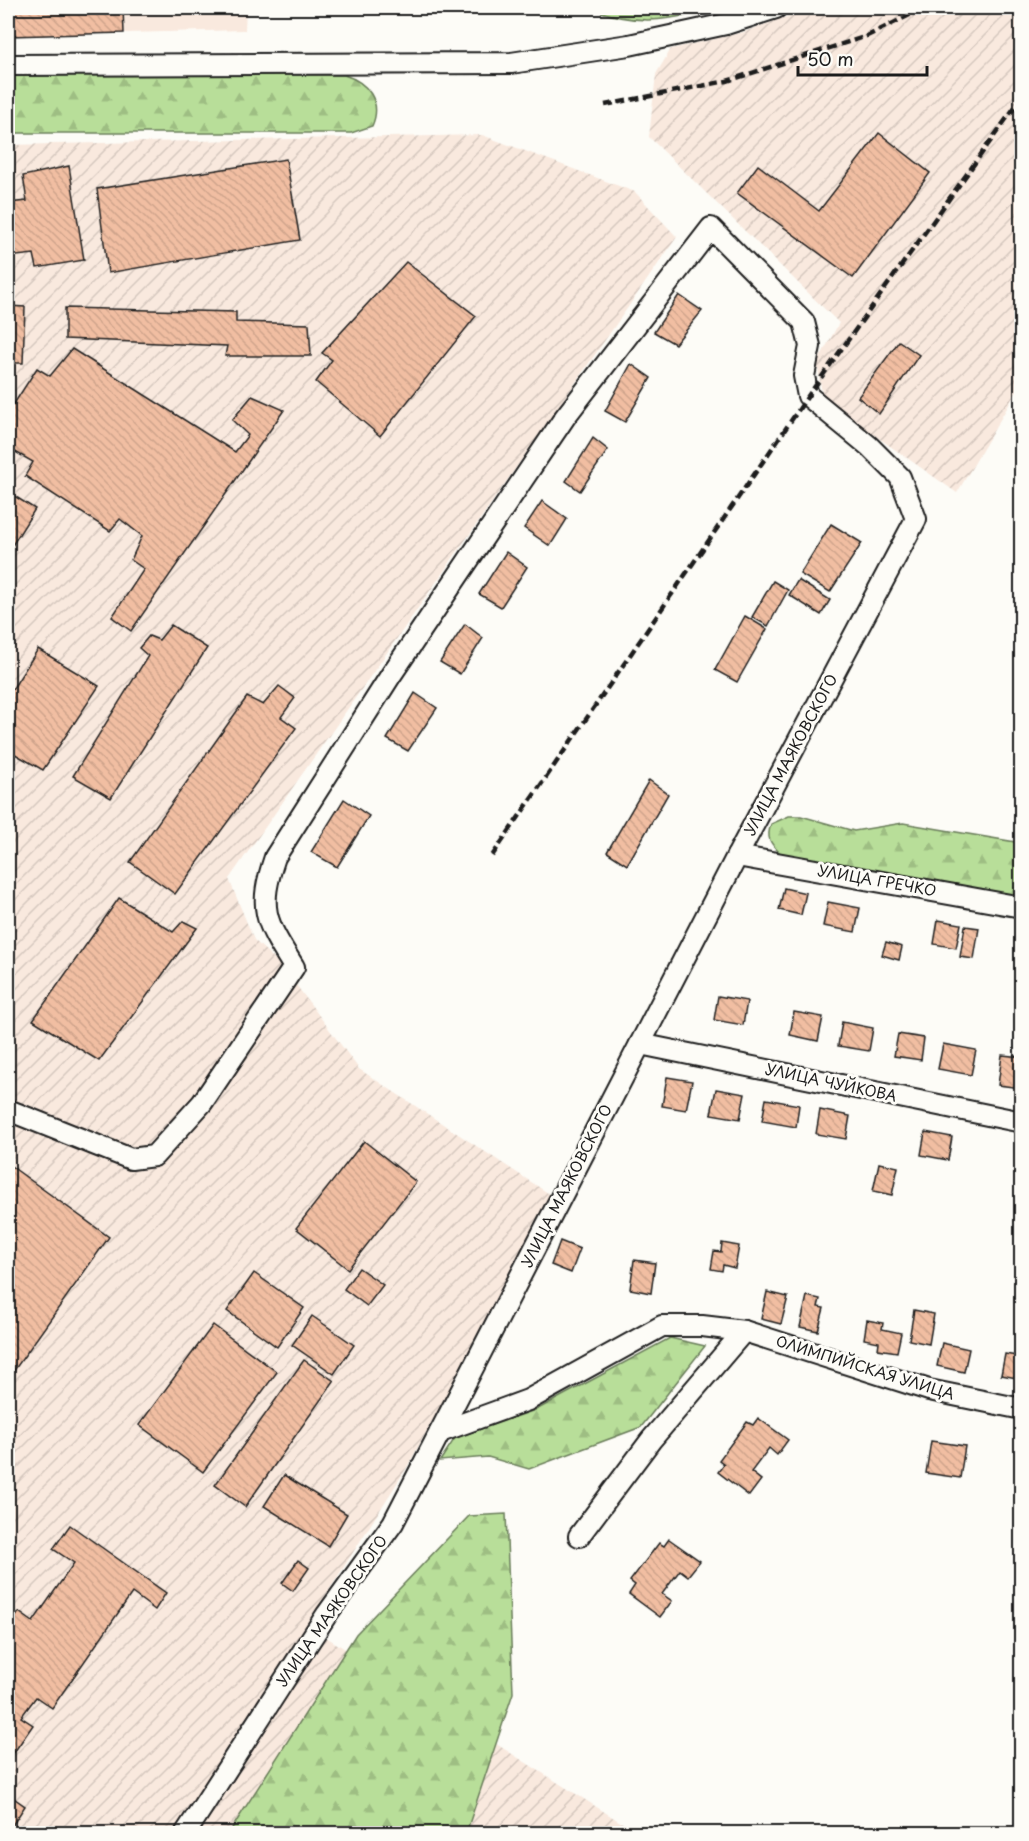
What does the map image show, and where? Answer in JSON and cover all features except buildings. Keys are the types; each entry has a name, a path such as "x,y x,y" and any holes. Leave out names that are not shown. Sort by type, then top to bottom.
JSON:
{"street":[{"path":"8,65 511,63 629,45 726,24 776,8"},
{"name":"УЛИЦА МАЯКОВСКОГО","path":"8,1110 131,1159 154,1156 202,1103 294,967 269,927 265,887 275,857 391,675 565,417 711,228 804,322 810,346 804,376 808,396 869,446 900,477 916,519 737,856 393,1523 327,1614 185,1833"},
{"name":"УЛИЦА ГРЕЧКО","path":"737,856 1016,906"},
{"name":"УЛИЦА ЧУЙКОВА","path":"640,1044 1022,1122"},
{"name":"ОЛИМПИЙСКАЯ УЛИЦА","path":"440,1432 528,1400 662,1326 702,1326 744,1331 930,1390 1022,1409"},
{"path":"579,1536 651,1440 744,1331"}],"shaded area":[{"path":"8,8 246,8 245,30 8,36"},
{"path":"811,8 1021,8 1021,384 957,493 823,399 817,363 839,323 649,137 656,74 671,49 744,32"},
{"path":"482,135 635,192 677,237 229,879 254,940 282,966 359,1069 554,1197 406,1469 307,1625 638,1833 8,1833 8,145"}],"green space":[{"path":"590,8 725,8 673,18 642,20"},
{"path":"8,72 344,75 360,82 366,88 376,108 372,126 351,133 8,133"},
{"path":"789,816 801,816 854,831 903,823 1021,843 1021,902 780,853 770,840 771,824"},
{"path":"670,1338 705,1346 641,1427 529,1469 488,1457 440,1461 455,1438 538,1409"},
{"path":"506,1514 513,1693 466,1833 229,1833 356,1634 469,1516"}],"railway":[{"path":"605,105 727,81 867,36 924,8"},
{"path":"492,856 808,396 1022,97"}]}
